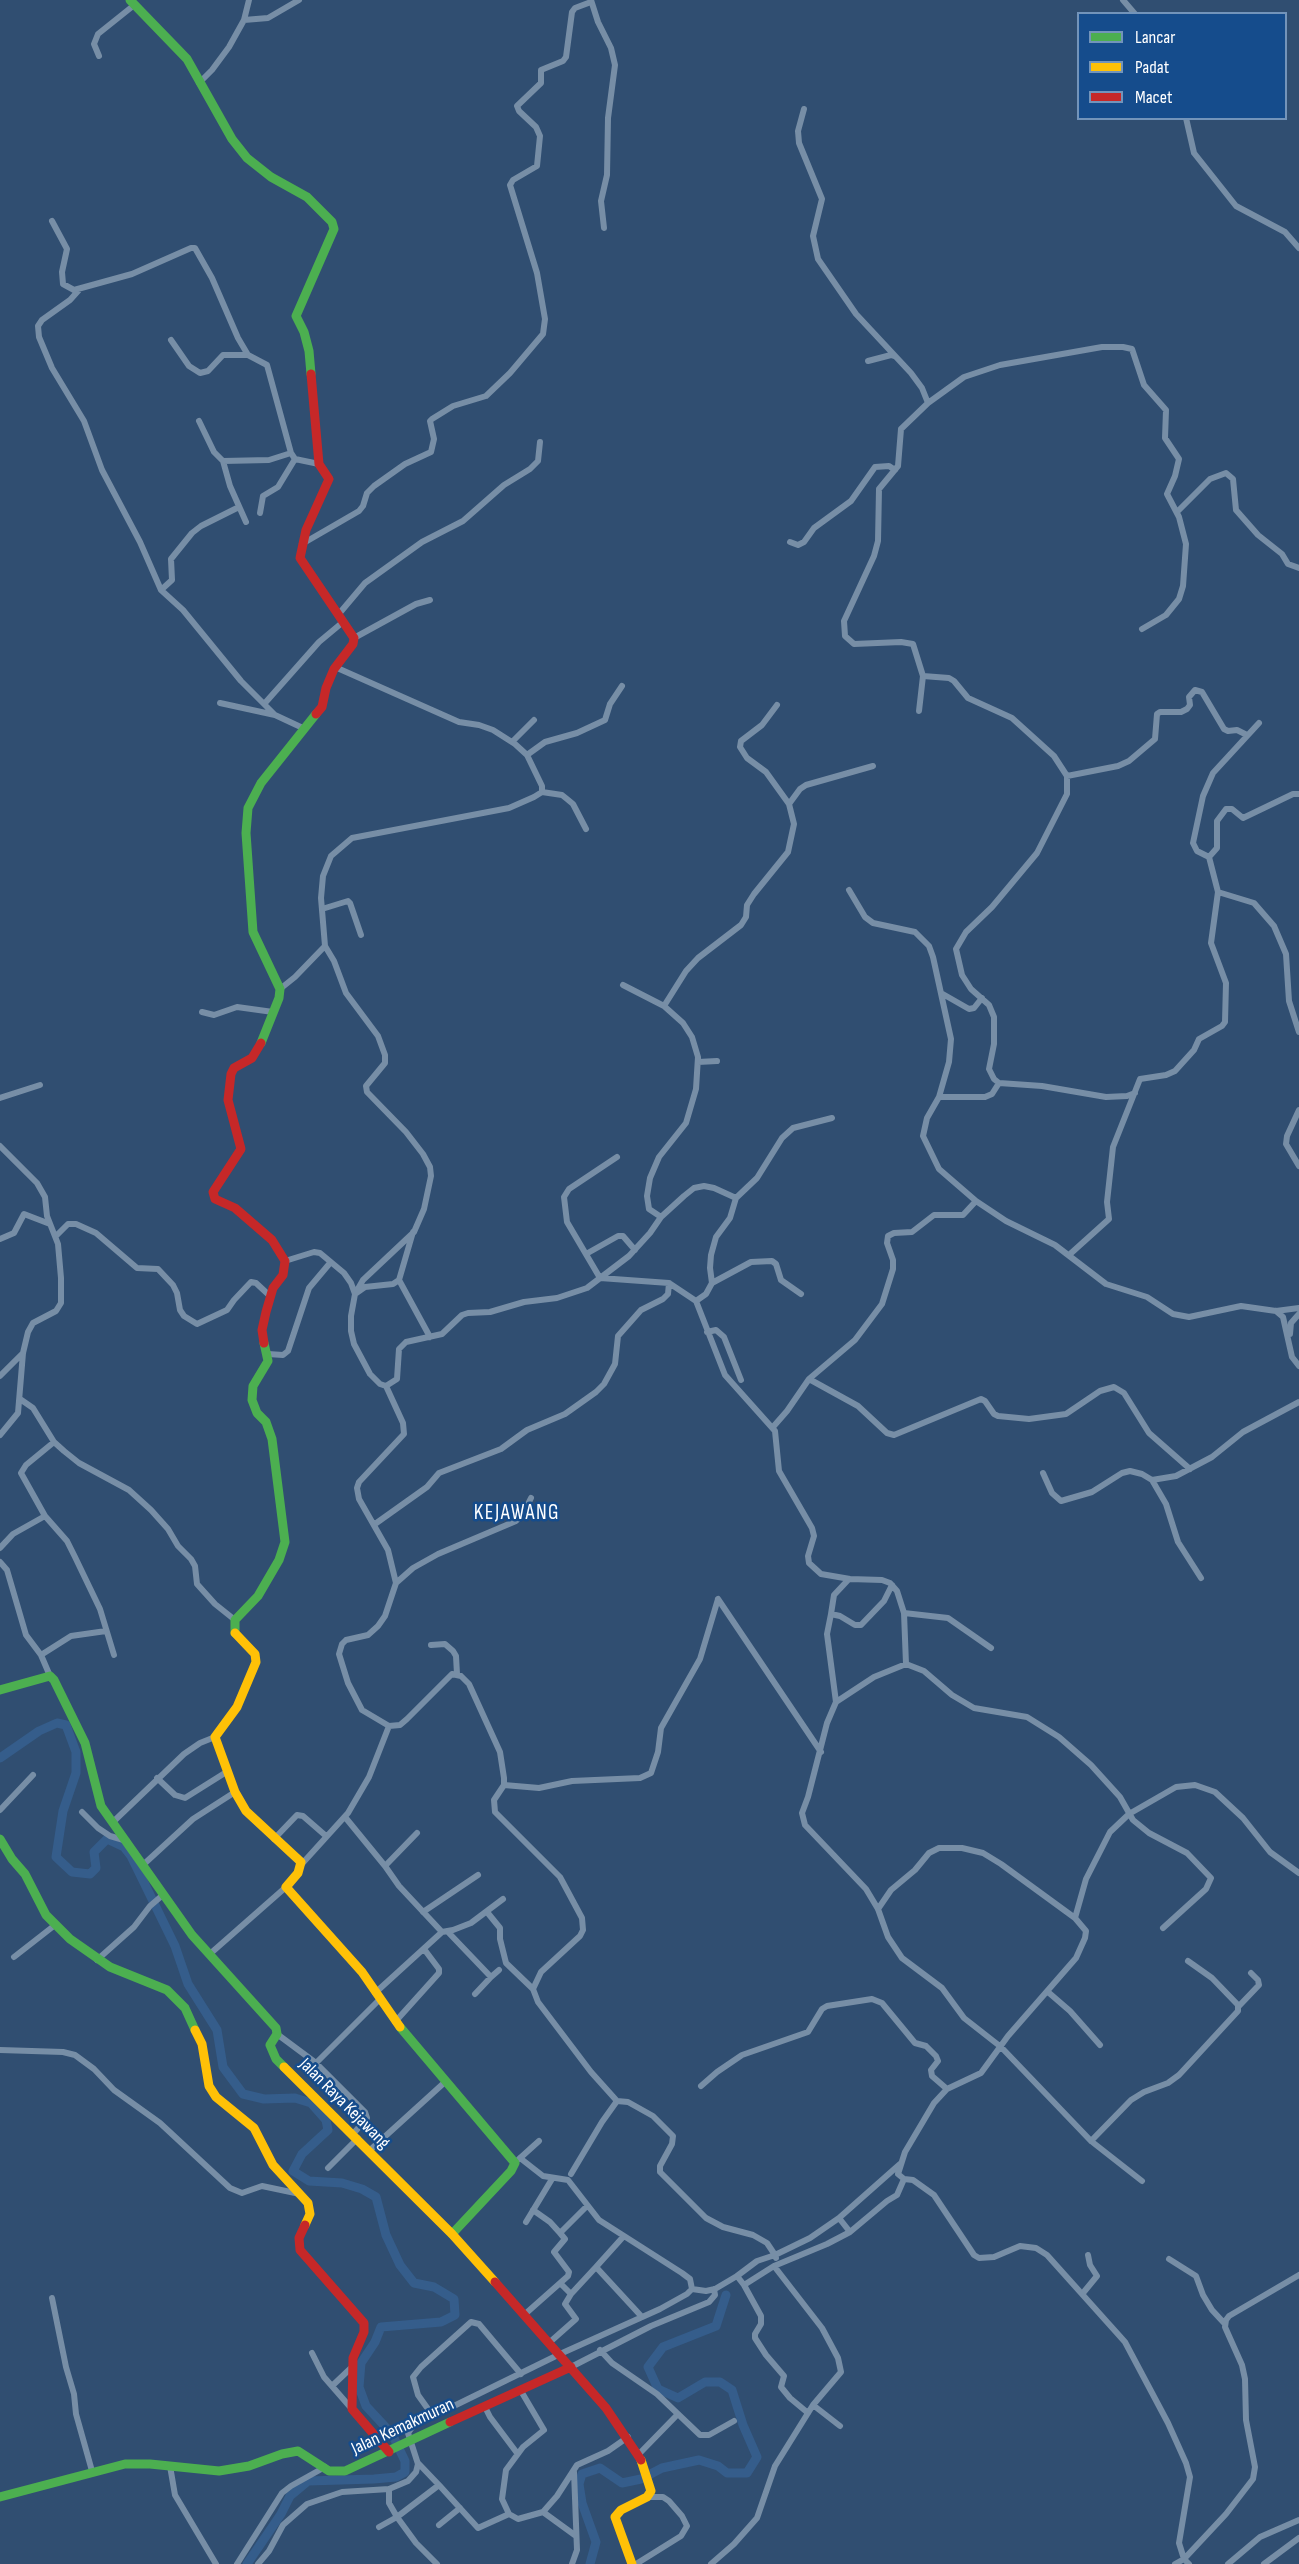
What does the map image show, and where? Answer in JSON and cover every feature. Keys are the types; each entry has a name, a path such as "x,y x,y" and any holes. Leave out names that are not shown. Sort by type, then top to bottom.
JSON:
{"street":[{"path":"199,82 220,61 229,47 244,20 249,0"},
{"path":"244,20 268,18 299,0"},
{"path":"1124,0 1133,12"},
{"path":"302,544 359,511 367,493 374,486 405,464 431,452 434,439 430,422 432,419 453,406 486,396 510,373 543,334 545,318 537,273 510,185 513,180 537,166 540,136 517,106 541,83 541,70 563,61 566,57 572,12 574,8 591,1 614,57 615,65 608,118 607,175 601,201 604,228"},
{"path":"99,56 94,44 98,34 132,3 186,59 232,139 247,158 272,177 307,197 332,222 332,238 296,316 304,332 309,351 320,466 329,479 306,530 300,558 354,638 353,644 332,673 322,707 261,783 250,801 246,820 253,932 282,987"},
{"path":"804,109 798,131 799,143 822,199 813,236 818,259 856,314 917,380 928,403"},
{"path":"1186,120 1194,153 1236,206 1285,232 1299,248"},
{"path":"52,222 67,249 62,272 63,284 71,290 79,290 132,274 195,248 212,278 238,338 248,355"},
{"path":"79,290 70,300 42,320 38,326 39,337 52,368 84,421 102,470 140,542 160,590 183,610 241,681 275,715"},
{"path":"171,340 189,366 200,373 208,371 223,355 248,355 267,365 293,456 278,487 262,496 260,513"},
{"path":"919,711 923,676 921,662 912,643 854,644 845,636 843,629 852,600 874,556 878,542 879,489 895,470 899,461 901,429 928,403 964,377 1000,365 1102,348 1123,347 1132,350 1144,385 1166,410 1165,438 1179,459 1167,494 1177,512 1186,544 1182,593 1166,615 1142,629"},
{"path":"868,361 895,356"},
{"path":"199,421 214,452 223,461 246,522"},
{"path":"265,703 340,618 365,584 422,542 463,521 504,485 530,469 538,461 540,442"},
{"path":"223,461 269,460 293,456 320,466"},
{"path":"790,542 798,545 804,542 814,528 851,501 875,466 889,466 895,470"},
{"path":"1177,512 1210,479 1226,473 1233,479 1236,510 1258,535 1282,554 1288,564 1299,568"},
{"path":"160,590 172,580 171,559 192,533 239,507"},
{"path":"354,638 416,604 430,600"},
{"path":"332,673 459,722 489,728 512,742 527,756 541,780 542,792"},
{"path":"923,676 949,678 968,698 1012,718 1054,756 1067,776 1067,795 1037,853 959,942 956,955 962,975 971,989 989,1005 994,1017 994,1044 989,1069 994,1079 999,1083 1042,1086 1106,1097 1127,1096 1135,1093"},
{"path":"527,756 545,742 577,733 605,720 610,704 622,686"},
{"path":"1067,776 1118,766 1128,761 1155,739 1157,714 1186,710 1190,705 1189,697 1195,690 1202,692 1224,729 1237,730 1247,735"},
{"path":"220,703 275,715 305,729"},
{"path":"664,1006 698,958 741,925 746,917 747,905 754,894 788,852 794,824 789,804 766,772 747,758 740,747 741,741 762,725 777,705"},
{"path":"512,742 534,720"},
{"path":"1069,1255 1109,1219 1107,1202 1113,1147 1140,1080 1175,1071 1194,1050 1199,1040 1225,1022 1226,983 1211,944 1218,892 1209,857 1197,850 1193,843 1203,796 1213,773 1259,723"},
{"path":"789,804 800,789 806,785 873,766"},
{"path":"355,1294 365,1287 393,1284 399,1280 430,1187 430,1167 406,1132 367,1092 366,1086 385,1064 385,1054 378,1036 349,998 334,961 324,946 323,876 331,856 352,838 509,808 542,792 562,795 573,804 586,829"},
{"path":"1209,857 1217,848 1217,821 1226,809 1232,809 1243,818 1293,794 1299,794"},
{"path":"849,890 860,912 873,923 915,932 929,946 933,957 951,1039 949,1062 939,1097 927,1119 923,1136 939,1169 976,1201 1006,1221 1055,1245 1106,1284 1147,1297 1168,1311 1183,1317 1200,1316 1241,1306 1276,1311 1299,1308"},
{"path":"1218,892 1254,903 1274,926 1287,954 1289,1000 1299,1032"},
{"path":"322,909 348,901 361,935"},
{"path":"113,1822 184,1754 200,1743 215,1737 237,1707 256,1662 255,1654 235,1635 236,1620 258,1596 279,1560 285,1542 272,1439 266,1422 257,1413 252,1400 253,1386 268,1361 262,1330 270,1296 283,1275 285,1261 272,1240 235,1208 215,1199 213,1192 241,1149 228,1100 231,1074 234,1068 252,1058 258,1050 282,987 295,977 324,946"},
{"path":"623,985 664,1006 683,1023 692,1036 698,1062 696,1089 686,1123 658,1157 650,1178 646,1196 649,1209 661,1217"},
{"path":"941,993 969,1009 974,1008 982,998"},
{"path":"201,1012 214,1015 237,1007 273,1012"},
{"path":"698,1062 717,1060"},
{"path":"939,1097 985,1097 992,1094 999,1083"},
{"path":"0,1098 40,1085"},
{"path":"1299,1110 1287,1136 1286,1144 1299,1166"},
{"path":"712,1283 711,1255 716,1237 729,1218 736,1198 757,1178 782,1138 793,1128 832,1118"},
{"path":"0,1146 42,1190 50,1224 56,1236 60,1261 60,1303 56,1311 39,1319 30,1327 23,1353 18,1413 0,1435"},
{"path":"600,1278 567,1222 563,1206 564,1197 569,1189 617,1157"},
{"path":"386,1386 397,1379 402,1345 411,1340 442,1334 462,1315 468,1313 490,1312 524,1302 575,1293 600,1278 635,1250 661,1217 694,1188 714,1188 736,1198"},
{"path":"773,1427 809,1379 855,1340 882,1304 893,1269 893,1260 887,1243 888,1236 894,1233 912,1232 934,1215 963,1215 976,1201"},
{"path":"0,1239 14,1233 24,1214 50,1224"},
{"path":"56,1236 68,1224 76,1224 96,1233 137,1268 158,1269 173,1285 184,1317 197,1324 227,1311 240,1292 251,1282 256,1282 270,1296"},
{"path":"396,1583 388,1550 359,1499 357,1488 359,1482 405,1430 386,1386 380,1384 370,1374 354,1344 351,1316 355,1294 363,1280 414,1232"},
{"path":"586,1254 618,1236 623,1236 635,1250"},
{"path":"285,1261 314,1252 320,1253 344,1273 351,1282 355,1294"},
{"path":"696,1301 706,1294 712,1283 751,1262 772,1260 776,1264 781,1280 801,1294"},
{"path":"268,1354 283,1355 288,1351 309,1288 330,1263"},
{"path":"600,1278 669,1283 696,1301 725,1375 773,1427 779,1470 812,1528 814,1536 808,1556 809,1563 821,1574 849,1579 882,1580 892,1585 897,1592 904,1613 906,1664"},
{"path":"399,1280 430,1337"},
{"path":"375,1524 427,1486 439,1473 501,1449 527,1430 566,1414 596,1392 604,1384 615,1364 618,1336 641,1310 668,1294 669,1283"},
{"path":"1276,1311 1283,1317 1292,1357 1299,1366"},
{"path":"1289,1341 1291,1323 1299,1314"},
{"path":"707,1332 716,1330 724,1337 741,1380"},
{"path":"0,1376 23,1353"},
{"path":"809,1379 858,1406 887,1433 894,1435 981,1399 986,1401 994,1414 998,1416 1029,1419 1066,1414 1100,1391 1114,1387 1124,1393 1149,1433 1190,1469"},
{"path":"20,1399 39,1415 54,1442 79,1462 129,1490 151,1510 168,1529 178,1546 191,1558 195,1566 197,1584 215,1604 236,1620"},
{"path":"1152,1479 1176,1476 1190,1469 1212,1457 1243,1432 1299,1402"},
{"path":"54,1442 21,1473 45,1516 66,1541 75,1557 100,1609 114,1655"},
{"path":"1043,1473 1052,1493 1061,1501 1092,1492 1122,1473 1130,1471 1152,1479 1166,1504 1178,1542 1201,1578"},
{"path":"457,1674 448,1677 400,1725 389,1726 368,1714 355,1700 339,1654 346,1640 368,1635 378,1626 385,1616 396,1583 413,1568 438,1554 516,1521 523,1514 531,1498"},
{"path":"0,1548 13,1534 45,1516"},
{"path":"0,1562 7,1570 26,1635 41,1655 50,1676 58,1684 85,1743 99,1799 144,1864 160,1897 274,2025 277,2034 316,2063 366,2114 367,2118 355,2136 328,2168"},
{"path":"837,1702 827,1634 834,1595 849,1579"},
{"path":"831,1614 840,1616 855,1625 861,1625 884,1601 892,1585"},
{"path":"504,1785 539,1788 572,1781 640,1778 651,1773 658,1752 661,1728 700,1659 718,1599 821,1752"},
{"path":"904,1613 948,1618 991,1648"},
{"path":"41,1655 71,1636 106,1631"},
{"path":"431,1645 445,1644 456,1656 457,1674 469,1684 500,1752 504,1785 494,1800 495,1812 560,1877 582,1918 580,1936 540,1972 533,1989"},
{"path":"1142,2181 1091,2141 1001,2047 964,2018 942,1988 902,1958 888,1937 878,1909 853,1873 809,1832 802,1818 827,1723 837,1702 874,1677 906,1664 918,1667 962,1702 974,1708 1027,1717 1059,1737 1091,1765 1120,1797 1129,1814 1149,1833 1187,1853 1211,1878 1206,1889 1163,1928"},
{"path":"0,1690 50,1676"},
{"path":"211,1953 295,1878 300,1866 345,1817 369,1777 389,1726"},
{"path":"215,1737 235,1792 246,1811 274,1840 301,1862 300,1866"},
{"path":"157,1778 175,1795 185,1798 228,1771"},
{"path":"0,1810 33,1775"},
{"path":"1075,1918 1081,1893 1106,1839 1129,1814 1176,1787 1195,1785 1205,1787 1226,1800 1270,1852 1299,1873"},
{"path":"144,1864 193,1819 235,1792"},
{"path":"82,1812 110,1836 128,1842"},
{"path":"274,1840 297,1815 303,1816 326,1836"},
{"path":"345,1817 399,1887 491,1977"},
{"path":"385,1866 417,1833"},
{"path":"0,1839 25,1874 37,1900 55,1925 97,1960 167,1990 180,2001 195,2026 202,2044 209,2086 216,2097 254,2128 273,2165 301,2194 310,2208 308,2221 299,2238 300,2250 364,2323 352,2367 352,2409"},
{"path":"878,1909 891,1890 915,1870 929,1852 939,1848 962,1848 983,1853 992,1858 1075,1918 1086,1930 1086,1938 1076,1958 1008,2036 981,2073 947,2089 934,2103 900,2164 898,2174 903,2181"},
{"path":"423,1912 478,1875"},
{"path":"286,1887 362,1972 395,2022 445,2082 517,2160 552,2179 568,2180 599,2220 682,2273 690,2279 692,2289"},
{"path":"97,1960 134,1927 160,1897"},
{"path":"316,2063 424,1949 445,1932 471,1923 503,1899"},
{"path":"487,1912 500,1928 500,1939 506,1963 533,1989 538,2002 591,2072 617,2101 628,2102 639,2108 671,2132 674,2140 659,2171 706,2218 723,2227 753,2235 767,2243 838,2358 841,2372 808,2413 775,2466 757,2517 734,2544 711,2564"},
{"path":"14,1958 55,1925"},
{"path":"395,2022 439,1973 440,1969 424,1949"},
{"path":"1188,1961 1212,1978 1239,2006"},
{"path":"475,1994 499,1970"},
{"path":"1091,2141 1131,2100 1144,2092 1168,2084 1179,2075 1259,1985 1258,1980 1251,1973"},
{"path":"1048,1992 1070,2011 1100,2045"},
{"path":"701,2086 742,2055 808,2032 822,2009 827,2006 840,2002 872,1999 882,2003 889,2010 915,2043 926,2046 936,2056 938,2061 931,2073 935,2080 947,2089"},
{"name":"Jalan Raya Kejawang","path":"277,2034 270,2045 276,2059 452,2234 571,2366 639,2454 650,2485 651,2491 647,2497"},
{"path":"0,2050 56,2051 75,2055 94,2069 114,2090 160,2123 230,2188 242,2193 262,2186 301,2194"},
{"path":"369,2151 445,2082"},
{"path":"571,2174 617,2101"},
{"path":"452,2234 511,2171 517,2160 539,2141"},
{"path":"744,2285 776,2260 840,2220 900,2164"},
{"path":"526,2222 552,2179"},
{"path":"903,2181 913,2180 934,2194 974,2255 984,2259 994,2258 1020,2246 1036,2248 1047,2255 1083,2293 1129,2350 1186,2463 1190,2477 1179,2544 1186,2562"},
{"path":"692,2289 706,2291 714,2289 727,2283 751,2264 776,2260 848,2231 900,2192 903,2181"},
{"path":"561,2233 587,2206"},
{"path":"524,2314 569,2273 553,2253 565,2239 550,2222 533,2210"},
{"path":"840,2220 848,2231"},
{"path":"550,2342 576,2319 565,2304 571,2294 623,2237"},
{"path":"1083,2293 1097,2276 1090,2265 1088,2255"},
{"path":"1169,2259 1196,2276 1212,2310 1225,2324 1245,2379 1246,2420 1255,2467 1253,2479 1226,2514 1186,2562 1175,2564"},
{"path":"596,2267 642,2317"},
{"path":"737,2276 761,2316 761,2324 755,2334 756,2338 766,2355 784,2376 781,2386 789,2398 808,2413"},
{"path":"1225,2324 1229,2316 1298,2278"},
{"path":"560,2283 571,2294"},
{"path":"399,2447 410,2429 433,2416 642,2317 687,2294 692,2289"},
{"path":"571,2366 651,2326 709,2302 716,2295 714,2289"},
{"path":"52,2298 74,2394 76,2414 92,2471"},
{"path":"433,2416 418,2395 413,2377 471,2322 479,2324 521,2374"},
{"path":"600,2350 622,2371 657,2394 703,2437 734,2421"},
{"path":"312,2353 324,2377 352,2409 418,2463 478,2528 509,2514"},
{"name":"Jalan Kemakmuran","path":"325,2467 334,2472 345,2471 571,2366"},
{"path":"332,2386 352,2367"},
{"path":"521,2391 544,2430 517,2453 508,2464 502,2499 509,2514 518,2519 543,2512 582,2461 608,2451 628,2438"},
{"path":"478,2396 490,2417 517,2453"},
{"path":"814,2406 840,2426"},
{"path":"639,2454 678,2414"},
{"path":"0,2497 125,2464 142,2463 219,2471 249,2466 282,2454 298,2451 325,2467 282,2493 237,2564"},
{"path":"258,2564 269,2551 283,2525 306,2504 342,2492 388,2489 408,2481 418,2469 418,2463"},
{"path":"170,2466 175,2495 216,2564"},
{"path":"572,2564 577,2550 574,2472"},
{"path":"379,2527 439,2485"},
{"path":"388,2489 389,2503 396,2517 416,2543 437,2564"},
{"path":"647,2497 663,2497 682,2516 687,2526 681,2536 634,2564 615,2517 621,2510 647,2497"},
{"path":"439,2525 460,2508"},
{"path":"543,2512 576,2536"},
{"path":"1228,2564 1260,2537 1298,2523"},
{"path":"1264,2564 1275,2560 1299,2538"}],"waterway":[{"path":"0,1758 39,1731 57,1723 66,1725 76,1752 76,1773 63,1811 56,1857 72,1872 90,1874 96,1868 94,1852 107,1839 124,1847 131,1856 175,1946 188,1984 217,2030 223,2067 243,2094 264,2099 295,2098 311,2103 326,2120 328,2130 302,2154 293,2171 309,2181 342,2183 362,2189 376,2197 386,2235 400,2265 414,2283 434,2287 454,2299 455,2315 441,2322 381,2327 375,2342 361,2363 359,2387 366,2406 392,2434 405,2461 405,2472 396,2477 308,2481 290,2496 281,2514 247,2564"},
{"path":"590,2564 596,2542 582,2503 579,2484 582,2474 600,2468 622,2483 641,2479 662,2468 699,2460 718,2466 727,2473 747,2473 757,2457 743,2425 732,2390 720,2382 705,2382 678,2398 658,2389 648,2367 663,2347 716,2326 726,2295"}],"traffic: fast":[{"path":"130,0 187,59 232,139 247,158 271,177 307,197 332,222 334,229 296,316 304,332 309,351 311,374"},
{"path":"261,1043 279,998 280,989 253,932 246,833 248,808 261,783 316,714"},
{"path":"235,1633 235,1620 258,1596 279,1560 285,1542 272,1439 266,1422 257,1413 252,1400 253,1386 268,1361 264,1343"},
{"path":"0,1690 50,1676 54,1680 85,1743 101,1806 192,1935 276,2028 277,2034 270,2045 276,2059 284,2067"},
{"path":"0,1839 12,1859 25,1874 46,1915 70,1939 110,1967 167,1990 185,2008 195,2030"},
{"path":"400,2027 515,2163 511,2171 452,2234"},
{"path":"0,2497 125,2464 150,2464 219,2471 249,2466 282,2454 298,2451 329,2471 345,2471 450,2422"}],"traffic: slow":[{"path":"235,1633 255,1654 256,1662 237,1707 215,1737 235,1792 246,1811 301,1862 298,1873 286,1887 362,1972 400,2027"},
{"path":"195,2030 202,2044 209,2086 216,2097 254,2128 273,2165 308,2203 310,2214 305,2225"},
{"path":"284,2067 452,2234 495,2282"},
{"path":"632,2564 615,2517 621,2510 647,2497 651,2491 641,2460"}],"traffic: jam":[{"path":"311,374 319,464 329,479 306,530 300,558 354,638 353,644 334,669 326,688 322,707 316,714"},
{"path":"261,1043 252,1058 234,1068 231,1074 228,1100 241,1149 213,1192 215,1199 235,1208 272,1240 285,1261 283,1275 273,1288 266,1312 262,1330 264,1343"},
{"path":"305,2225 299,2238 300,2250 364,2323 364,2332 353,2358 352,2409 389,2452"},
{"path":"495,2282 606,2408 641,2460"},
{"path":"450,2422 571,2367"}],"district":[{"name":"KEJAWANG","path":"517,1514"}]}
